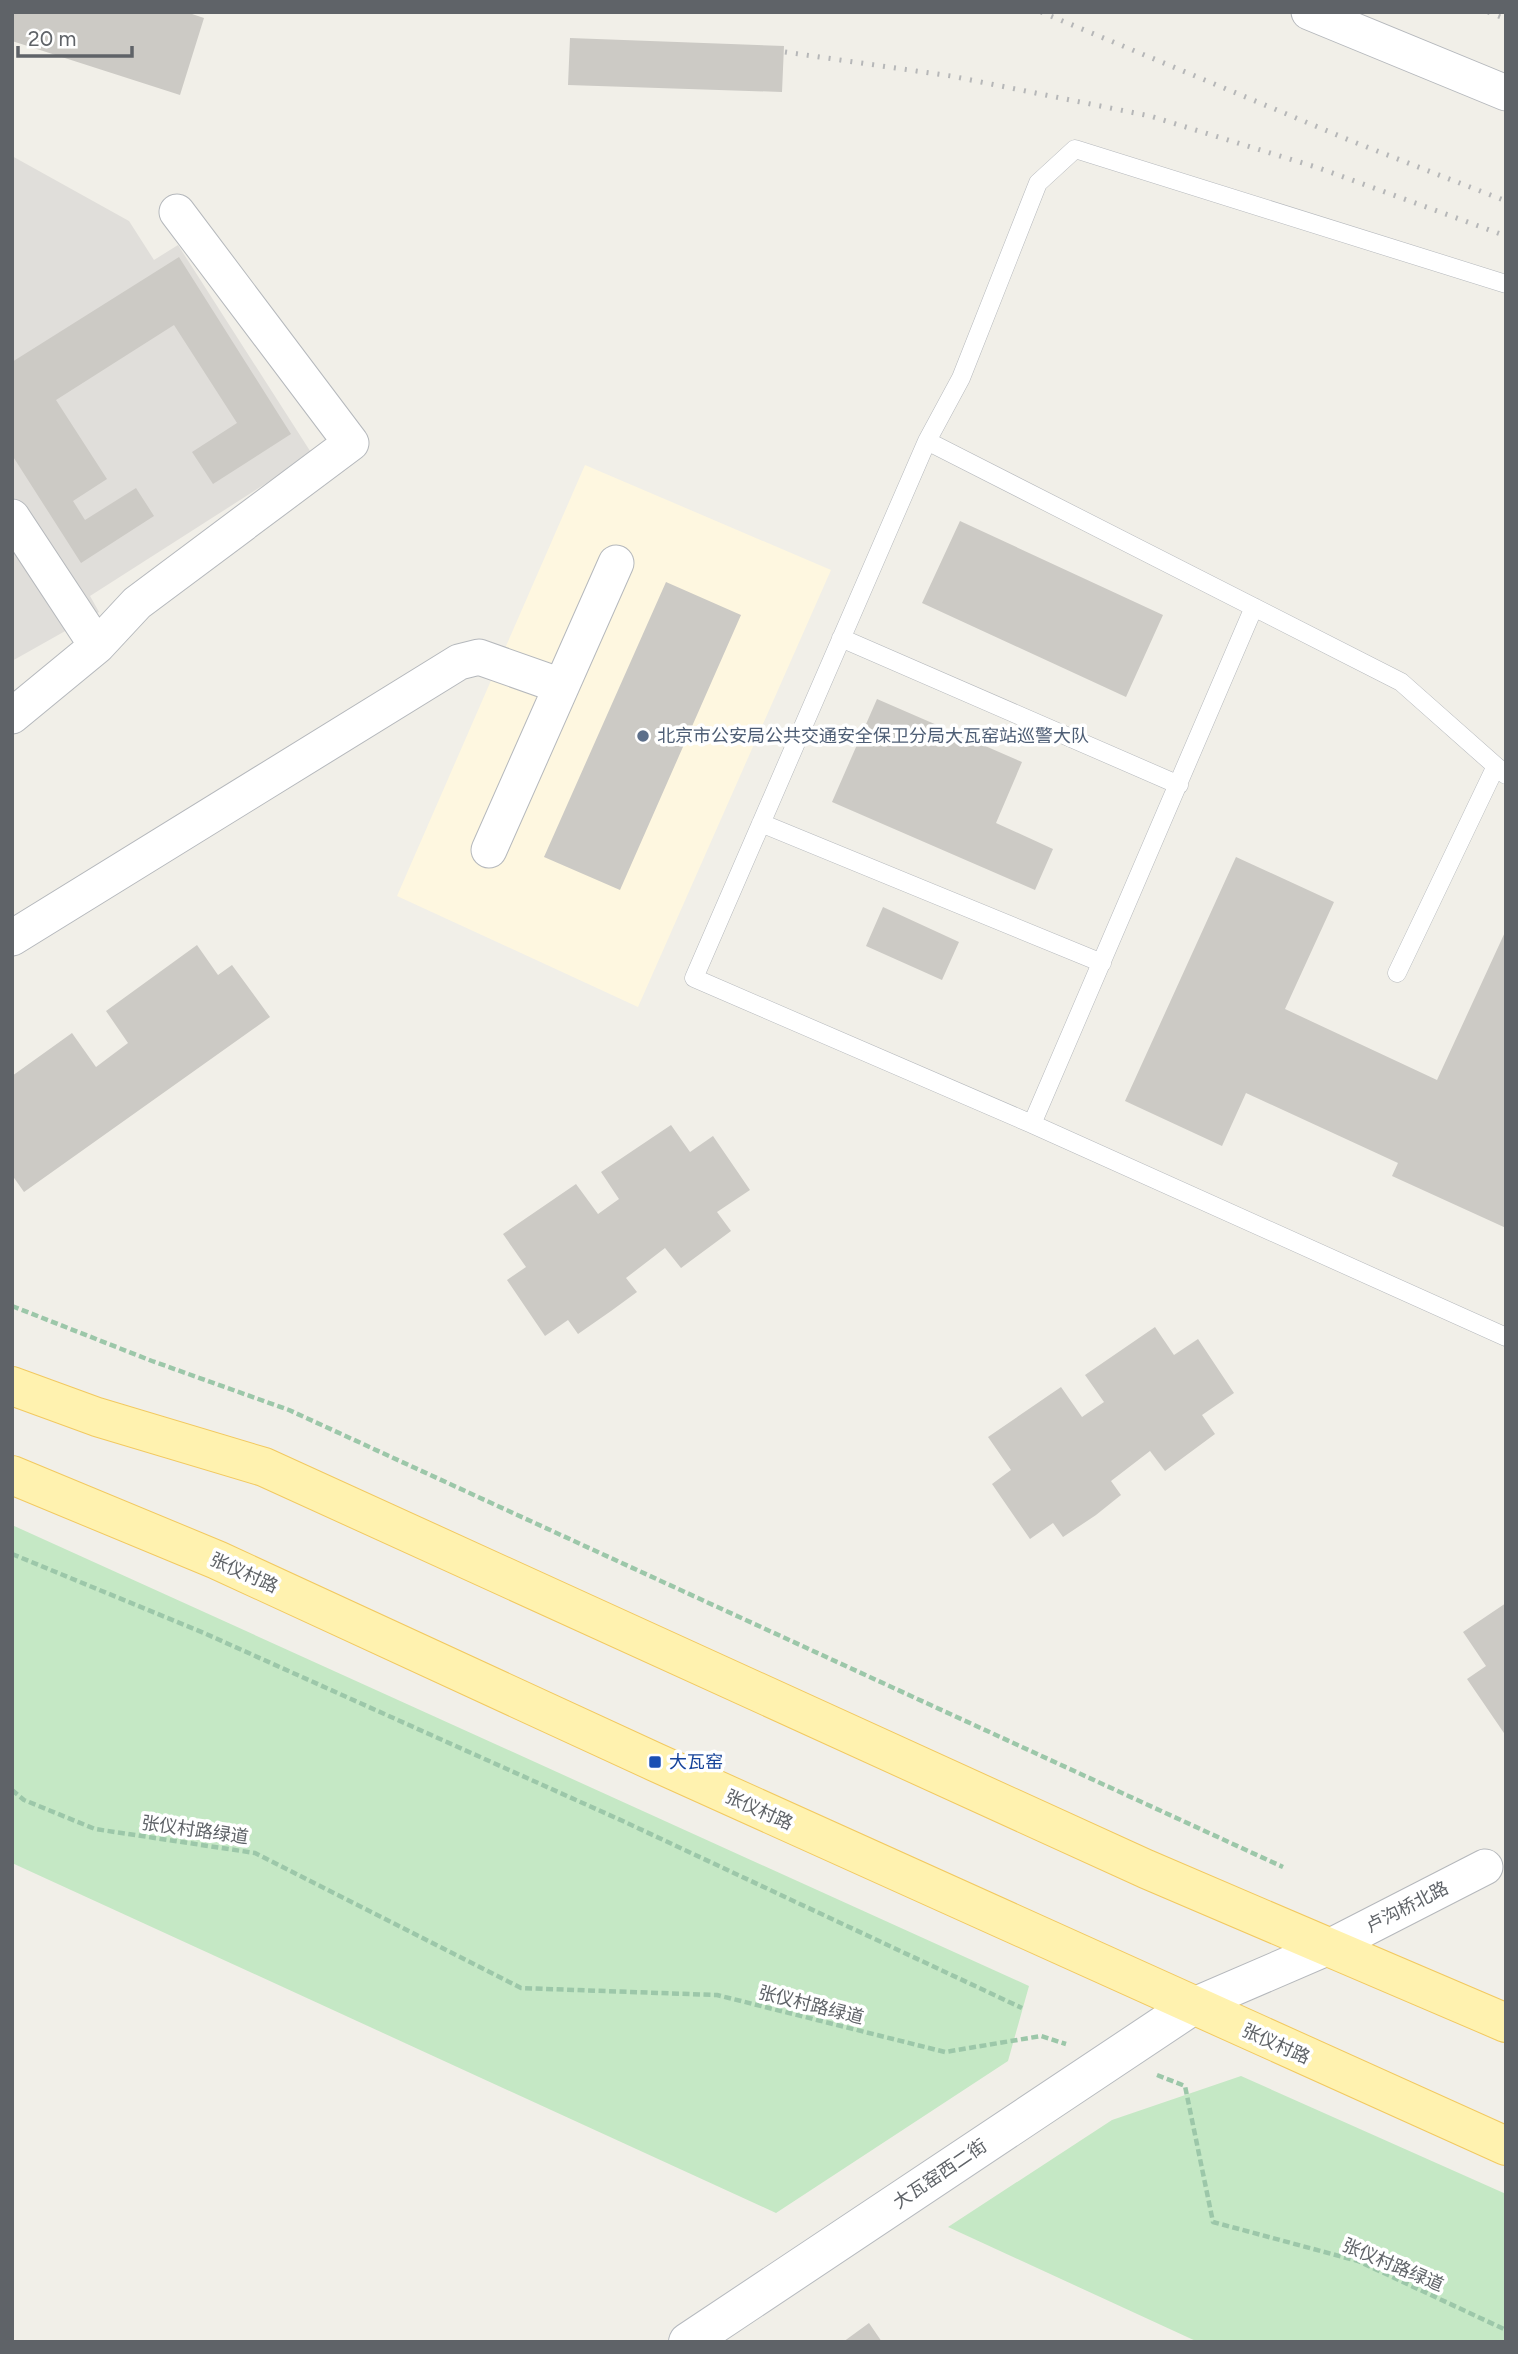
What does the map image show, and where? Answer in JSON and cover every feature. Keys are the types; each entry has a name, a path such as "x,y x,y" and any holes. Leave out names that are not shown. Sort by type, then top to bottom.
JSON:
{"main road":[{"path":"12,1386 97,1417 264,1467 1146,1869 1506,2023"},
{"name":"张仪村路","path":"12,1475 217,1560 1192,2006 1506,2146"}],"street":[{"path":"1309,12 1506,93"},
{"path":"12,716 97,646 137,603 351,443 177,212"},
{"path":"12,517 97,646"},
{"path":"489,850 616,563"},
{"path":"12,939 459,662 479,657 561,687"},
{"name":"卢沟桥北路","path":"1192,2006 1329,1947 1485,1867"},
{"name":"大瓦窑西二街","path":"688,2342 1192,2006"}],"lane":[{"path":"1506,284 1075,149 1038,183 961,378 926,441 694,978 1032,1124 1506,1337"},
{"path":"926,441 1401,682 1501,771 1397,973"},
{"path":"1032,1124 1254,607"},
{"path":"841,638 1179,785"},
{"path":"761,823 1102,963"}],"path":[{"path":"12,1306 152,1361 289,1410 1283,1867"},
{"path":"12,1554 204,1633 600,1811 1023,2008"},
{"name":"张仪村路绿道","path":"12,1790 24,1800 95,1829 255,1853 521,1988 717,1996 945,2052 1041,2036 1114,2058 1185,2086 1213,2222 1358,2262 1506,2330"}],"shaded area":[{"path":"12,156 129,221 154,260 178,245 312,454 90,596 99,612 12,661"},
{"path":"585,465 831,570 638,1007 397,896"}],"green space":[{"path":"12,1525 1029,1986 1008,2061 776,2213 12,1863"},
{"path":"1241,2076 1506,2194 1506,2342 1198,2342 948,2227 1112,2120"}],"building":[{"path":"12,12 186,12 204,18 180,95 12,41"},
{"path":"570,38 784,46 782,92 568,85"},
{"path":"179,257 291,434 213,484 192,452 237,423 174,325 56,400 107,479 73,501 85,520 136,488 154,516 81,563 12,455 12,362"},
{"path":"960,521 1163,615 1126,697 922,603"},
{"name":"北京市公安局公共交通安全保卫分局大瓦窑站巡警大队","path":"666,582 741,615 620,890 544,857"},
{"path":"877,699 1022,762 996,823 1053,849 1035,890 832,802"},
{"path":"1236,857 1334,902 1285,1009 1437,1080 1506,930 1506,1228 1392,1176 1398,1163 1246,1093 1222,1146 1125,1101"},
{"path":"883,907 959,942 942,980 866,946"},
{"path":"197,945 218,975 232,965 270,1017 24,1192 12,1175 12,1076 72,1033 96,1067 128,1043 106,1011"},
{"path":"671,1125 690,1152 713,1136 750,1190 717,1212 731,1231 681,1268 665,1248 626,1278 637,1292 578,1334 568,1320 545,1336 507,1280 526,1267 503,1234 576,1184 598,1214 619,1199 601,1172"},
{"path":"1155,1327 1174,1355 1198,1339 1234,1393 1202,1415 1215,1434 1165,1471 1150,1451 1111,1481 1121,1495 1096,1515 1063,1537 1053,1523 1030,1539 992,1484 1011,1470 988,1437 1061,1387 1082,1417 1104,1402 1085,1375"},
{"path":"1506,1603 1506,1736 1467,1679 1486,1666 1463,1632"},
{"path":"869,2323 882,2342 843,2342"}],"railway":[{"path":"1041,12 1354,142 1506,201"},
{"path":"1488,12 1506,19"},
{"path":"785,52 951,76 1150,116 1319,168 1506,236"}],"place":[{"name":"北京市公安局公共交通安全保卫分局大瓦窑站巡警大队","path":"643,736"},
{"name":"大瓦窑","path":"655,1762"}]}
